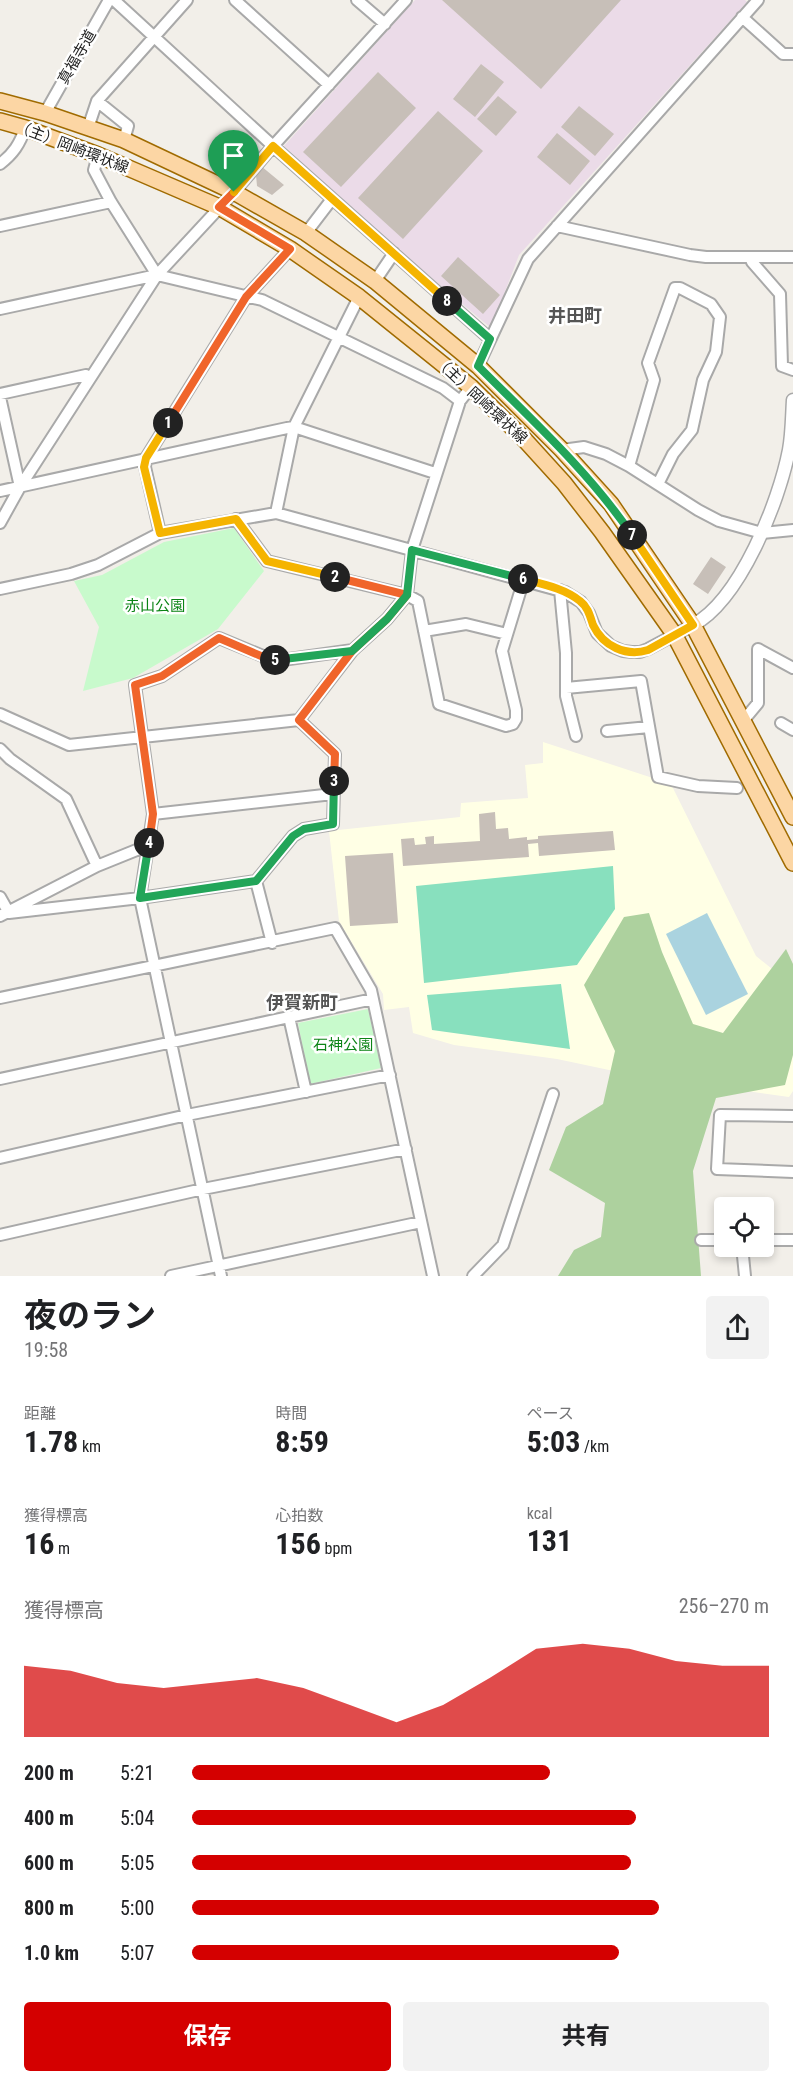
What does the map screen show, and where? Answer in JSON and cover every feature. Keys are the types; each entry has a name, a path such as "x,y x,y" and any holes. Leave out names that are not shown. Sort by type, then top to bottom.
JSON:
{"main road":[{"name":"（主）岡崎環状線","path":"0,101 45,113 124,140 234,192 306,233 375,281 478,366 562,450 611,504 693,625 793,817"},
{"name":"（主）岡崎環状線","path":"0,121 98,155 219,207 290,249 359,297 471,387 525,439 564,483 602,532 674,634 793,863"}],"street":[{"name":"真福寺道","path":"45,113 109,0"},
{"path":"114,0 273,146 490,339"},
{"path":"88,128 97,101 187,0"},
{"path":"235,0 329,84"},
{"path":"357,0 385,24"},
{"path":"0,523 20,487 157,275 406,0"},
{"path":"478,366 528,259 758,0"},
{"path":"742,17 783,54 793,54"},
{"path":"97,101 128,126 124,140"},
{"path":"0,164 20,144 25,128"},
{"path":"98,155 94,170 111,202 157,275"},
{"path":"306,233 332,199"},
{"path":"0,226 111,202"},
{"path":"557,226 690,255 793,257"},
{"path":"160,533 144,467 146,458 246,297 290,249"},
{"path":"375,281 394,253"},
{"path":"750,257 780,294 782,366 793,370"},
{"path":"0,309 157,275 262,300 443,388 460,400"},
{"path":"629,465 654,380 648,363 675,288 680,288 711,304 720,316 716,352 704,380 692,430 673,454 657,484"},
{"path":"276,513 294,427 359,297"},
{"path":"20,487 0,395 86,375 90,378"},
{"path":"0,714 69,745 142,739 299,720 352,651 387,619 407,595 412,550 435,473 460,400 471,387"},
{"path":"0,588 71,574 98,565 160,533 276,513 560,590 581,602 604,642 623,651 640,652 706,618 735,582 762,533 789,451 793,400"},
{"path":"0,491 294,427 435,473"},
{"path":"562,450 584,447 606,454 629,465 698,510 719,520 762,533 793,530"},
{"path":"236,519 267,561 407,595 418,601 440,704 506,726 513,724 516,719 516,710 502,651 524,579"},
{"path":"560,590 566,654 566,696 576,736"},
{"path":"424,631 466,624 507,634"},
{"path":"220,1271 140,898 153,814 135,685 162,676 219,638 275,660 352,651"},
{"path":"743,721 758,703 758,649 793,668"},
{"path":"566,688 641,681 658,777 698,786 737,788"},
{"path":"4,914 256,881 293,836 304,829 333,824 335,754 299,720"},
{"path":"781,723 793,730"},
{"path":"607,731 649,727"},
{"path":"0,749 10,759 66,799 97,866"},
{"path":"153,814 333,794"},
{"path":"4,914 97,866 148,845"},
{"path":"256,881 272,943"},
{"path":"0,897 4,914"},
{"path":"0,998 335,928 371,990 433,1276"},
{"path":"0,1079 373,999"},
{"path":"289,1017 306,1092"},
{"path":"0,1158 187,1116 390,1075"},
{"path":"473,1276 503,1245 553,1094"},
{"path":"793,1116 720,1115 717,1168 793,1172"},
{"path":"0,1235 406,1149"},
{"path":"171,1276 220,1271 421,1222"},
{"path":"701,1239 714,1239"},
{"path":"774,1240 793,1240"},
{"path":"743,1257 745,1276"}],"shaded area":[{"path":"415,0 745,0 747,2 519,255 491,328 398,250 284,146"},
{"path":"543,742 671,784 756,956 793,986 793,1091 789,1097 628,1074 557,1059 454,1045 413,1033 409,1007 384,1010 383,994 339,921 329,831 460,817 461,803 528,798 525,765 543,763"}],"green space":[{"name":"赤山公園","path":"234,528 264,571 218,629 133,678 83,691 99,627 74,581 102,575 164,542"},
{"path":"613,866 615,909 577,965 424,983 416,886"},
{"path":"649,913 662,952 693,1024 723,1033 786,949 793,964 793,1055 785,1085 716,1098 693,1171 701,1276 558,1276 574,1250 601,1237 605,1203 549,1170 566,1127 603,1104 615,1051 584,985 624,917"},
{"path":"561,984 570,1049 432,1030 427,995"},
{"name":"石神公園","path":"368,1009 381,1068 310,1084 298,1023"}],"water":[{"path":"707,913 748,994 706,1015 666,934"}],"building":[{"path":"442,0 621,0 541,89"},
{"path":"481,64 504,82 475,117 453,99"},
{"path":"378,72 416,108 341,187 303,152"},
{"path":"498,96 517,112 496,136 477,119"},
{"path":"579,106 614,134 595,156 561,127"},
{"path":"438,111 483,151 403,239 358,198"},
{"path":"557,133 590,161 570,185 537,157"},
{"path":"261,166 284,185 272,195 257,186 256,175"},
{"path":"458,257 500,295 483,314 441,276"},
{"path":"711,557 726,567 708,594 693,584"},
{"path":"495,812 496,829 508,828 509,839 527,837 527,840 538,839 538,836 613,831 615,850 539,856 538,843 528,844 529,857 403,866 401,839 414,838 415,845 426,844 425,837 434,836 434,844 480,841 479,814"},
{"path":"393,853 398,923 350,926 345,856"}],"district":[{"name":"井田町","path":"575,315"},
{"name":"伊賀新町","path":"302,1002"}],"route":[{"path":"234,192 219,207 290,249 246,297 146,458 144,467 160,533 236,519 267,561 407,595 387,619 352,651 299,720 335,754 333,824 304,829 293,836 256,881 140,898 153,814 135,685 162,676 219,638 275,660 352,651 387,619 402,602 407,595 412,550 565,592 581,602 604,642 623,651 648,650 693,625 611,504 562,450 478,366 490,339 273,146 234,192"}]}
